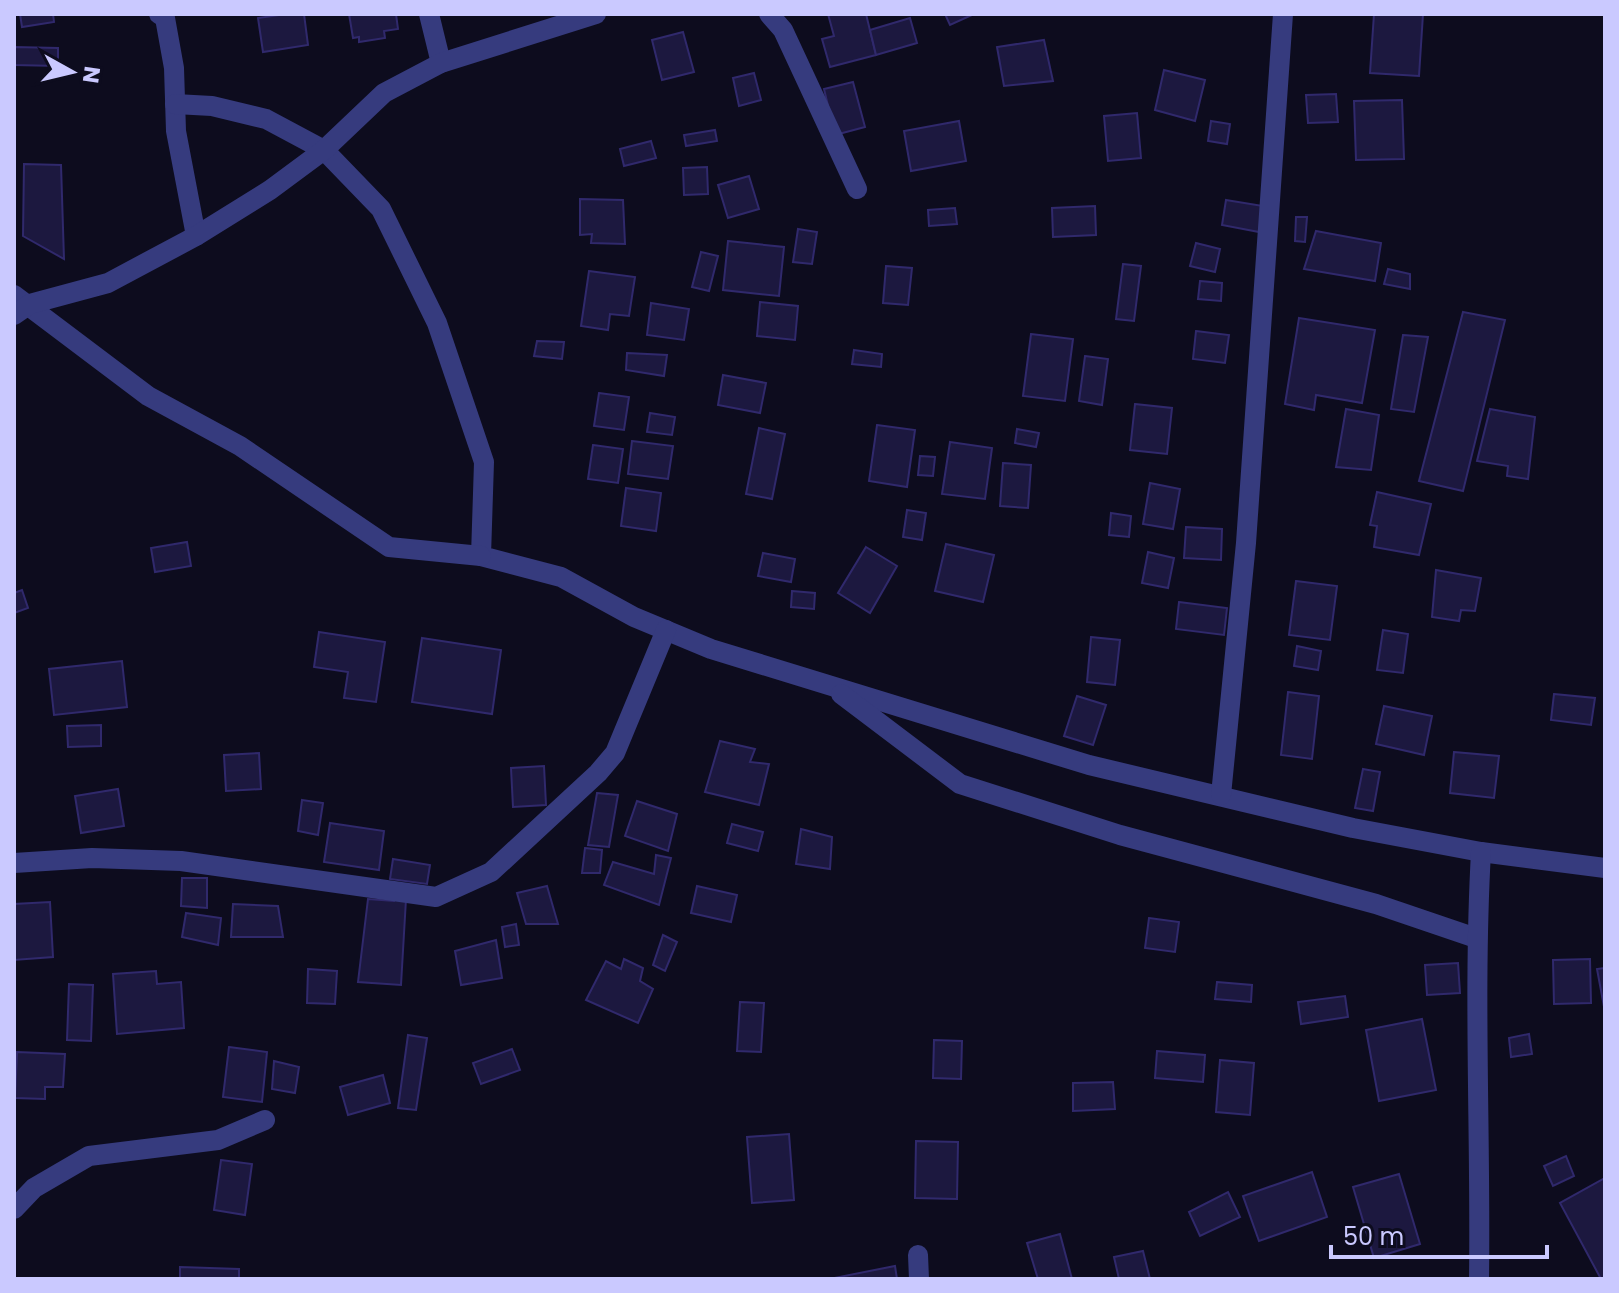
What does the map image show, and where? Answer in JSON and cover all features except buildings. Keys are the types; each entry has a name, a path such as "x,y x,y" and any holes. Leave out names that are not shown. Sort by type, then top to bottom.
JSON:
{"street":[{"path":"159,14 165,18 172,55 176,131 196,236"},
{"path":"429,14 441,63"},
{"path":"19,304 108,283 196,236 270,190 324,150 384,93 441,63 596,14"},
{"path":"769,14 783,30 857,189"},
{"path":"1221,795 1246,543 1283,14"},
{"path":"175,104 212,106 266,119 324,150 381,209 437,323 484,462 481,556"},
{"path":"19,304 148,396 240,446 389,547 481,556 561,577 634,617 711,649 1089,765 1353,828 1481,852 1605,868"},
{"path":"14,863 92,858 181,861 436,897 491,872 598,773 615,753 666,630"},
{"path":"827,683 960,784 1120,835 1362,900 1476,938"},
{"path":"1479,1279 1481,1145 1476,938 1481,852"},
{"path":"14,1209 34,1188 89,1156 218,1140 265,1120"},
{"path":"918,1255 919,1279"}]}
